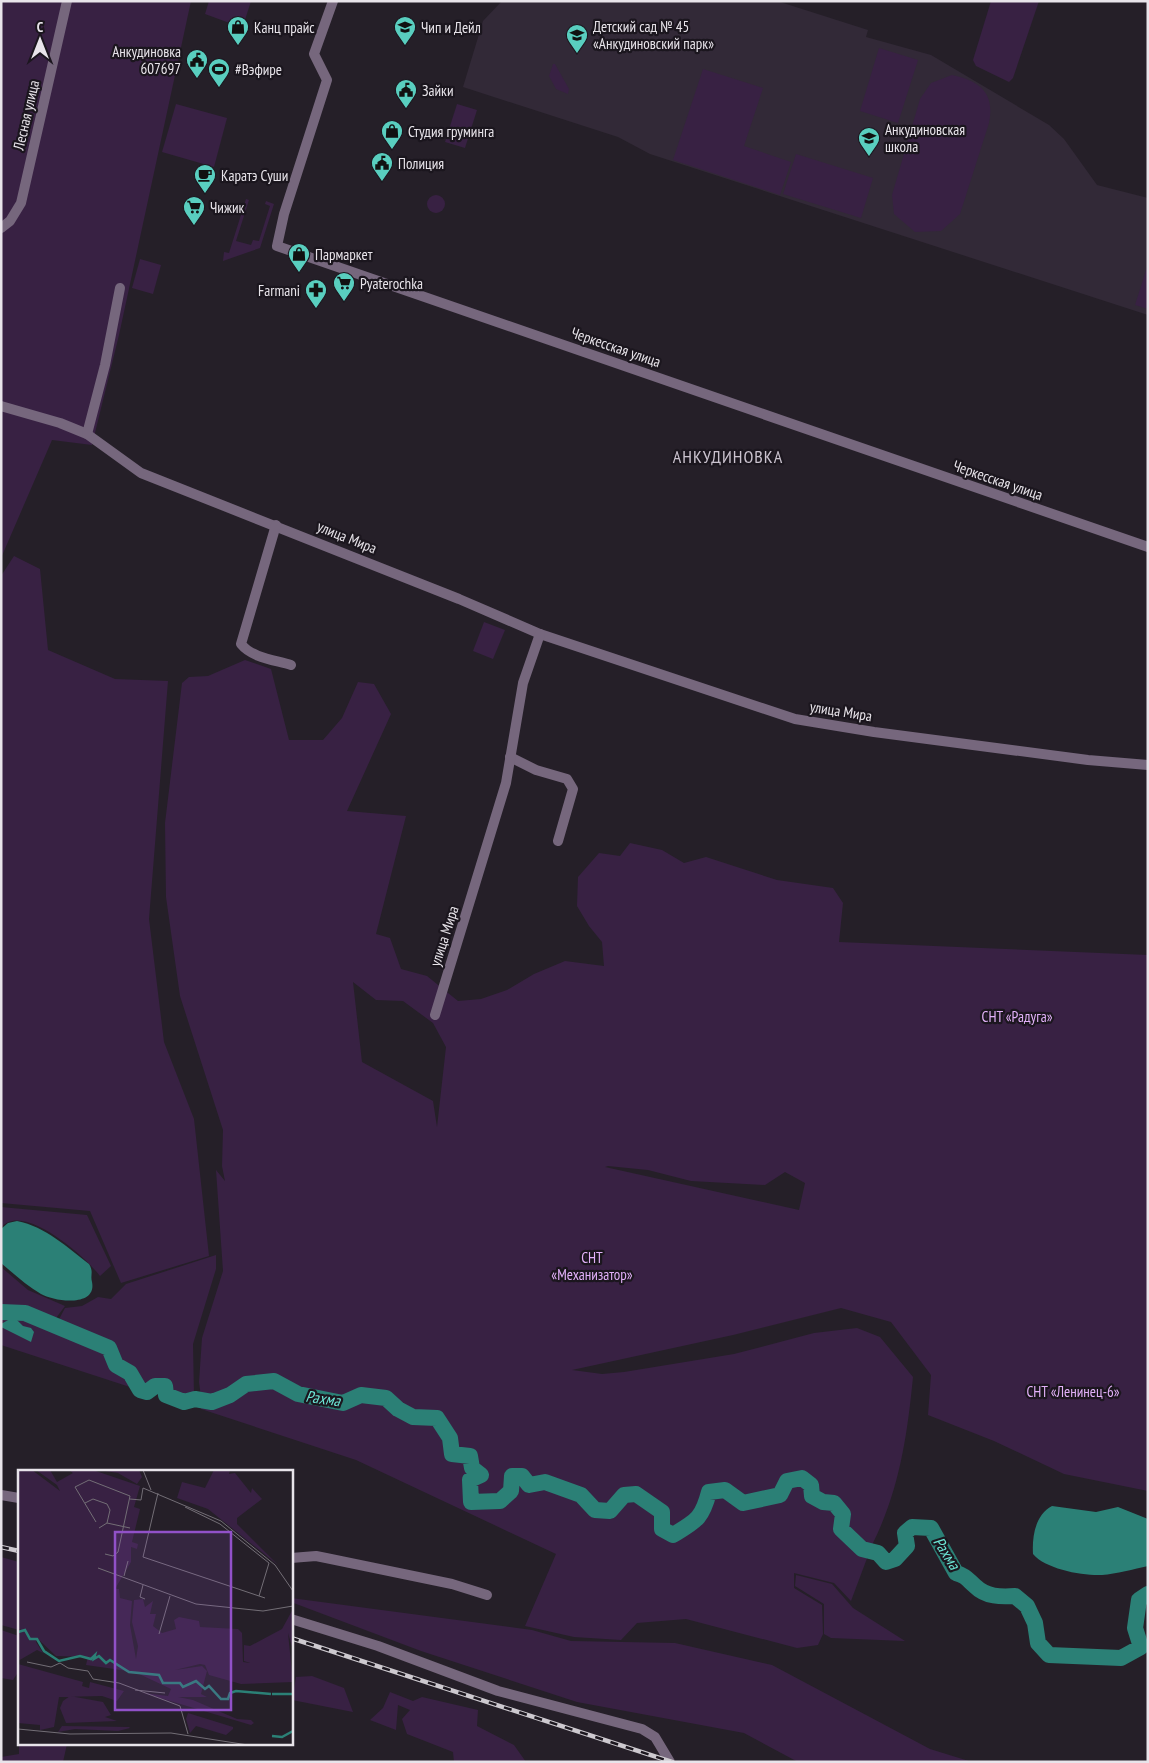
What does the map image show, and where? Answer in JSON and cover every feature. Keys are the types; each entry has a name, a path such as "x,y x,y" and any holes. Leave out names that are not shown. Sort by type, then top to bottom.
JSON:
{"street":[{"name":"Лесная улица","path":"1,228 10,221 21,204 67,1"},
{"name":"Черкесская улица","path":"333,1 314,54 327,80 284,214 277,246 1148,547"},
{"path":"87,434 105,365 120,288"},
{"name":"улица Мира","path":"1,406 60,423 87,434 141,473 459,598 540,634 795,719 874,732 1088,760 1148,765"},
{"path":"276,525 241,644 245,649 255,654 292,665"},
{"name":"улица Мира","path":"435,1015 506,783 523,683 540,634"},
{"path":"510,757 536,770 566,779 572,784 573,789 558,841"},
{"path":"1,1495 18,1498"},
{"path":"292,1558 321,1557 452,1584 487,1594"},
{"path":"292,1619 378,1646 498,1691 642,1729 655,1737 670,1762"}],"shaded area":[{"name":"Анкудиновская школа","path":"502,1 777,1 868,30 866,37 931,55 1049,125 1064,139 1097,185 1148,198 1148,315 650,154 618,137 463,87 483,21"},
{"path":"17,1221 47,1233 89,1264 92,1271 92,1290 88,1296 74,1300 47,1297 21,1280 1,1263 1,1229 8,1223"},
{"path":"10,1319 16,1319 23,1326 31,1328 34,1332 31,1342 1,1327 1,1324"},
{"path":"1052,1506 1096,1512 1118,1507 1148,1519 1148,1566 1113,1574 1094,1575 1075,1573 1046,1564 1033,1554 1033,1541 1038,1521 1046,1510"}],"green space":[{"path":"1,1 191,1 119,335 92,445 52,440 1,558"},
{"path":"209,1 251,1 245,20 235,25 205,14"},
{"path":"991,1 1039,1 1013,78 1009,82 976,66 973,60"},
{"path":"879,48 918,60 898,123 860,111"},
{"path":"553,64 555,64 569,89 568,94 556,89 549,76"},
{"path":"703,69 763,88 744,146 791,162 780,195 673,160"},
{"path":"952,75 970,81 983,90 990,104 989,123 960,214 941,231 915,232 894,214 892,195 920,99 931,83"},
{"path":"176,104 227,118 214,167 162,152"},
{"path":"457,104 477,110 465,148 445,142"},
{"path":"796,154 873,178 861,218 783,194"},
{"path":"432,195 440,195 445,200 443,211 432,213 427,208 427,200"},
{"path":"246,199 249,200 236,241 251,245 253,240 259,241 270,206 265,204 266,201 274,204 260,248 223,261 224,252 229,253"},
{"path":"140,259 161,265 153,294 132,288"},
{"path":"1148,264 1148,309 1135,305"},
{"path":"14,556 40,569 48,650 115,679 168,681 149,919 164,1042 194,1119 209,1256 121,1283 90,1211 1,1203 1,576"},
{"path":"484,622 505,630 493,659 473,651"},
{"path":"245,660 271,669 289,740 323,740 342,718 358,682 374,684 391,714 347,811 406,816 376,934 390,938 401,969 427,976 458,1001 481,999 507,990 534,974 565,961 604,966 602,942 589,926 577,906 578,877 599,853 620,856 630,843 662,850 684,863 706,857 777,880 833,888 843,903 839,942 1148,955 1148,1491 1064,1474 994,1441 928,1415 931,1375 891,1322 841,1308 733,1335 572,1370 602,1374 624,1372 734,1354 814,1333 857,1328 880,1337 913,1377 908,1422 895,1485 889,1506 871,1547 864,1546 844,1527 846,1513 836,1501 824,1499 815,1493 813,1485 805,1475 785,1478 777,1492 742,1500 729,1488 707,1489 702,1505 696,1515 672,1532 665,1527 665,1511 637,1492 622,1493 608,1509 596,1508 582,1495 566,1486 548,1481 530,1481 524,1473 510,1474 507,1491 499,1497 473,1499 473,1482 484,1474 474,1466 472,1454 455,1452 454,1435 439,1416 413,1415 389,1396 363,1393 343,1400 299,1392 274,1378 245,1381 227,1393 212,1398 201,1397 199,1382 202,1338 223,1271 216,1170 225,1181 222,1166 223,1130 180,996 166,897 165,823 182,683 189,677 208,676","holes":["353,982 376,1000 403,1001 433,1023 446,1047 437,1127 433,1101 362,1062","605,1167 648,1170 691,1181 765,1185 785,1172 805,1183 799,1210"]},
{"path":"1,1207 87,1215 111,1266 100,1276 82,1257 54,1235 38,1226 23,1221 11,1221 1,1228"},
{"path":"216,1255 216,1269 193,1344 194,1396 183,1399 169,1392 166,1384 156,1383 146,1388 140,1385 131,1371 118,1363 110,1346 57,1323 65,1308 82,1306 98,1297 111,1299 126,1284"},
{"path":"1,1267 28,1290 65,1306 56,1318 1,1306"},
{"path":"1,1314 25,1318 106,1351 112,1366 128,1375 133,1388 1,1345"},
{"path":"273,1384 297,1397 343,1406 362,1399 385,1401 398,1412 413,1420 436,1420 449,1439 450,1456 467,1459 469,1468 475,1473 467,1479 469,1506 502,1504 514,1493 514,1479 521,1478 528,1487 547,1487 571,1495 593,1512 611,1514 625,1499 635,1497 659,1513 660,1531 674,1538 702,1521 712,1495 724,1493 739,1503 759,1504 783,1497 789,1485 801,1482 809,1487 811,1499 832,1506 840,1514 839,1531 859,1551 869,1553 851,1601 834,1583 794,1573 794,1588 822,1605 823,1634 818,1645 797,1648 686,1619 637,1623 621,1640 574,1637 525,1626 556,1554 356,1460 201,1409 200,1403 212,1405 232,1398 247,1387"},
{"path":"1,1557 18,1562 18,1630 1,1625"},
{"path":"796,1575 832,1584 853,1608 905,1641 831,1638 824,1634 824,1604 795,1586"},
{"path":"292,1598 532,1630 571,1641 675,1643 772,1665 930,1749 972,1762 798,1762 744,1733 577,1702 421,1651 292,1602"},
{"path":"1,1630 18,1636 18,1672 13,1680 1,1678"},
{"path":"312,1676 344,1688 353,1712 292,1700 296,1677"},
{"path":"390,1692 413,1701 422,1697 478,1710 477,1726 514,1745 526,1762 454,1762 453,1752 407,1734 402,1719 410,1710 398,1705 396,1730 370,1720 383,1708"},
{"path":"19,1746 67,1746 63,1762 1,1762 1,1757 19,1754"}],"waterway":[{"name":"Рахма","path":"1,1312 25,1313 109,1348 116,1365 130,1373 140,1390 147,1392 155,1386 165,1386 166,1395 184,1402 195,1399 212,1402 230,1395 246,1384 274,1381 298,1394 343,1403 361,1395 386,1398 398,1409 413,1417 437,1418 450,1438 452,1454 470,1456 472,1468 481,1475 470,1480 471,1502 500,1501 511,1491 512,1476 522,1476 529,1485 545,1482 581,1495 595,1510 610,1511 624,1495 636,1494 662,1512 662,1529 673,1535 701,1514 709,1492 725,1490 743,1503 780,1495 787,1481 802,1478 811,1485 812,1496 823,1502 834,1503 843,1514 841,1529 862,1549 878,1553 886,1562 895,1559 907,1546 905,1533 912,1527 931,1528 956,1573 964,1577 979,1590 999,1596 1015,1596 1027,1606 1035,1623 1038,1643 1049,1655 1121,1658 1141,1647 1135,1628 1139,1600 1148,1594"}],"railway":[{"path":"1,1547 18,1551"},
{"path":"292,1638 672,1762"}],"place":[{"name":"Канц прайс","path":"238,46"},
{"name":"Чип и Дейл","path":"405,46"},
{"name":"Детский сад № 45 «Анкудиновский парк»","path":"577,54"},
{"name":"Анкудиновка 607697","path":"197,79"},
{"name":"#Вэфире","path":"219,88"},
{"name":"Зайки","path":"406,109"},
{"name":"Студия груминга","path":"392,150"},
{"name":"Анкудиновская школа","path":"869,157"},
{"name":"Полиция","path":"382,182"},
{"name":"Каратэ Суши","path":"205,194"},
{"name":"Чижик","path":"194,226"},
{"name":"Пармаркет","path":"299,273"},
{"name":"Pyaterochka","path":"344,302"},
{"name":"Farmani","path":"316,309"}],"district":[{"name":"АНКУДИНОВКА","path":"728,456"}],"park label":[{"name":"СНТ «Радуга»","path":"1017,1016"},
{"name":"СНТ «Механизатор»","path":"592,1266"},
{"name":"СНТ «Ленинец-6»","path":"1073,1391"}]}
